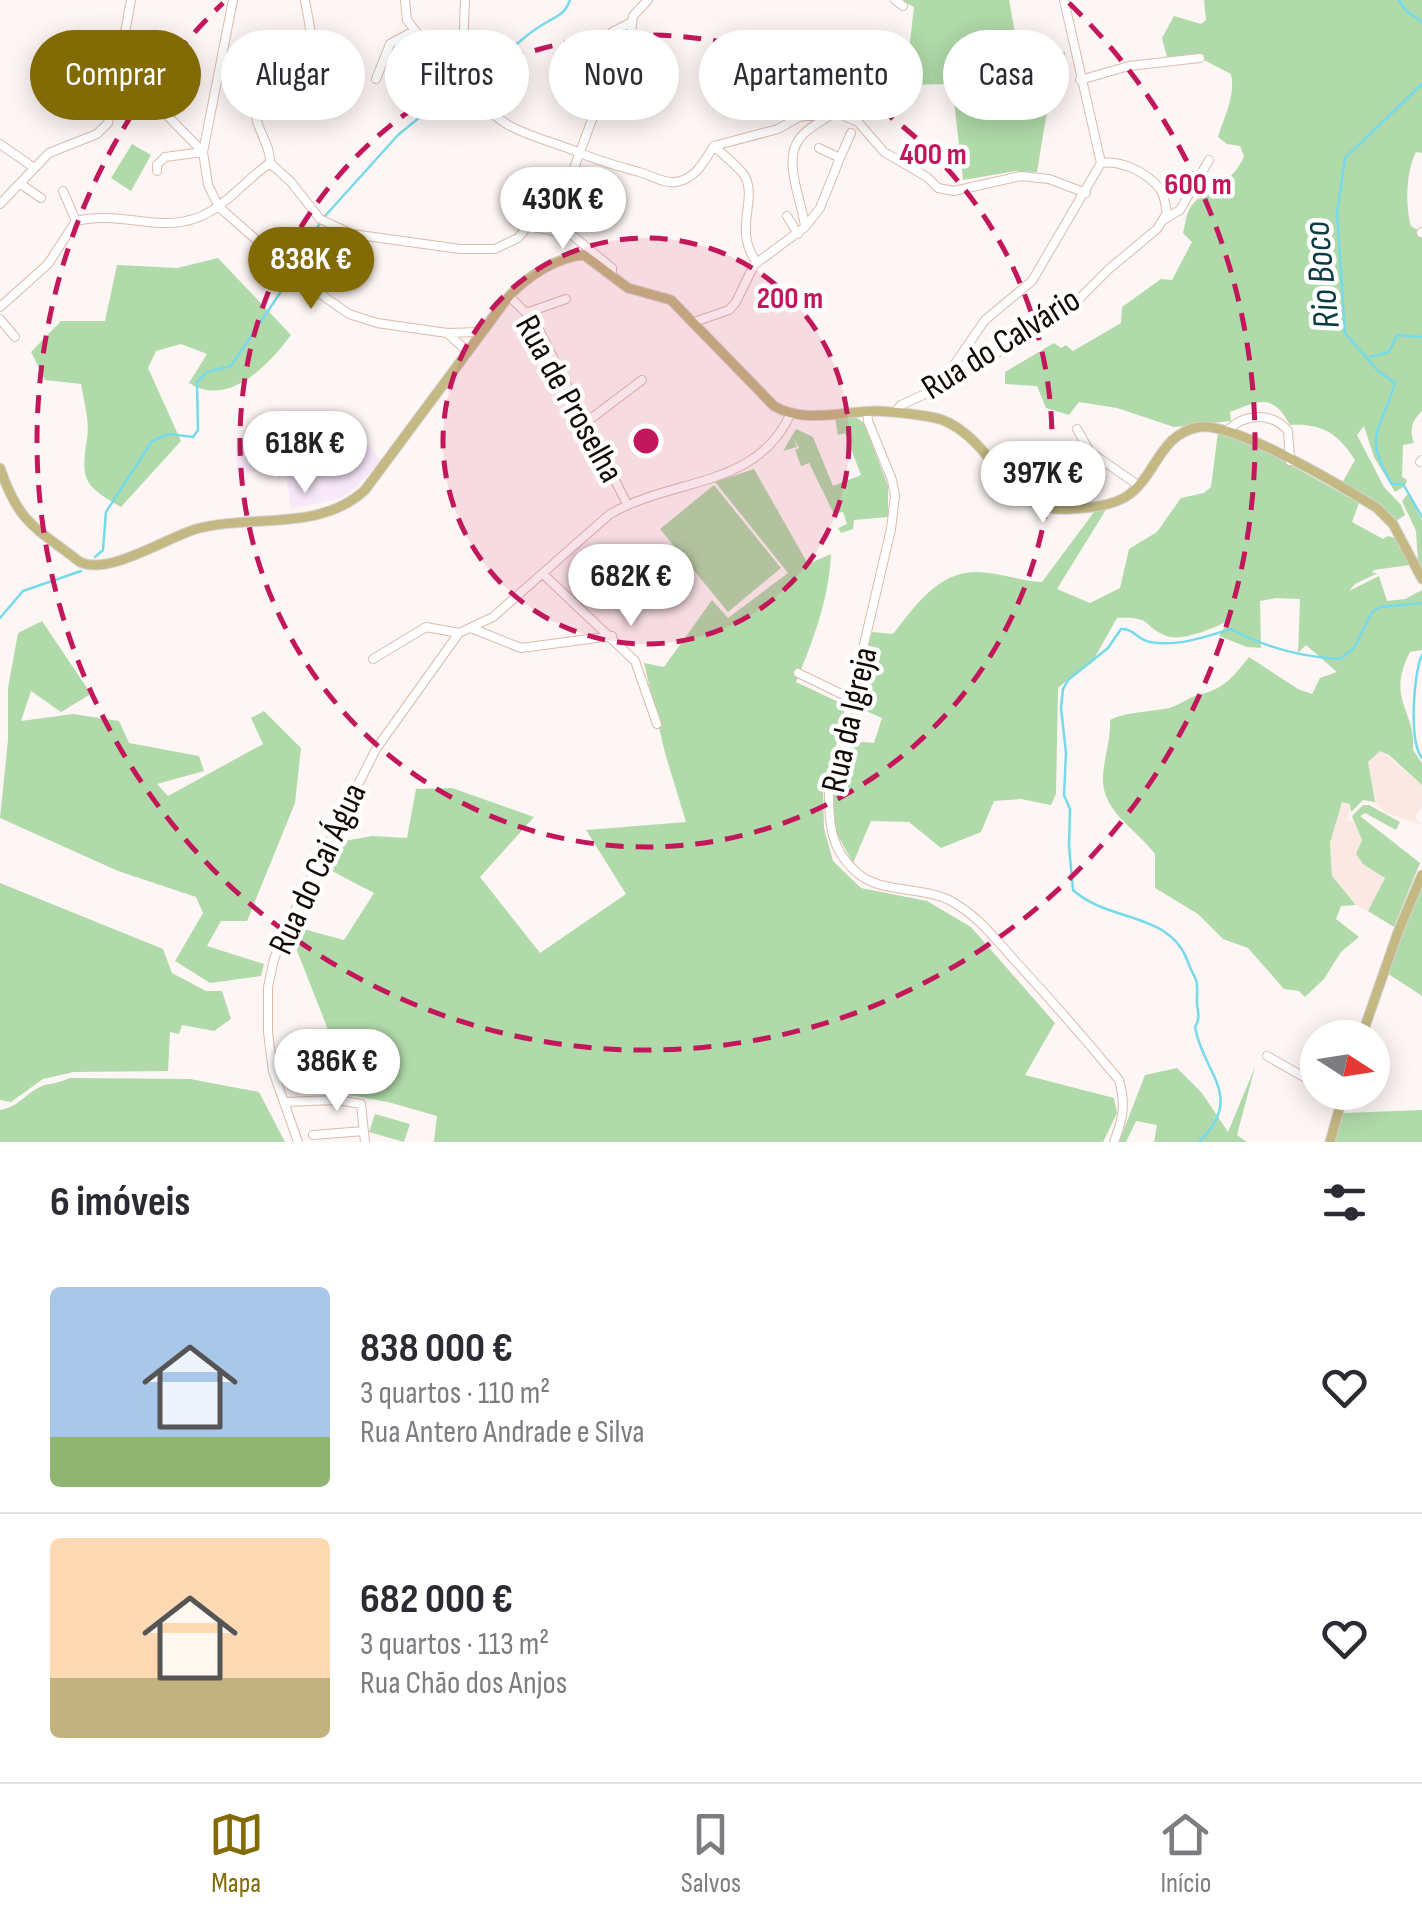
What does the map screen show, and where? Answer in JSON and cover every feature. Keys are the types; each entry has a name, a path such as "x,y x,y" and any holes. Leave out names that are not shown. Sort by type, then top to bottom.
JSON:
{"main road":[{"path":"0,468 23,518 80,562 91,566 111,563 198,528 341,508 365,490 509,296 536,273 584,255 635,291 671,300 774,406 792,413 895,412 955,424 1028,498 1043,507 1117,500 1138,485 1168,443 1187,430 1228,430 1384,513 1422,579"},
{"path":"1367,1020 1422,875"},
{"path":"1330,1142 1339,1110"}],"street":[{"path":"126,30 132,0"},
{"path":"233,0 203,152 208,184 219,207 333,305 367,320 447,333 480,332"},
{"path":"305,0 311,44 308,54 261,91 254,114 270,152 270,163 320,219 352,234 460,249 494,249 518,238 574,172 592,120"},
{"path":"405,0 411,30"},
{"path":"464,30 465,0"},
{"path":"630,30 638,7 648,0"},
{"path":"895,0 903,6"},
{"path":"953,380 954,366 985,320 1032,281 1101,163 1064,0"},
{"path":"616,30 630,24"},
{"path":"376,79 385,56"},
{"path":"1080,80 1129,66 1200,58"},
{"path":"0,204 49,153 97,134 108,120"},
{"path":"172,120 203,152"},
{"path":"501,120 533,139 671,183 688,179 714,146 778,129 794,120"},
{"path":"802,230 792,160 794,149 821,120"},
{"path":"855,120 884,152 927,176 938,188 954,190 1021,176 1049,179 1086,193"},
{"path":"694,322 729,310 757,263 802,230 820,208 851,133"},
{"path":"0,144 33,168"},
{"path":"714,146 745,176 749,192 744,236 757,263"},
{"path":"819,148 840,158"},
{"path":"157,170 164,158 203,152"},
{"path":"1101,163 1116,160 1146,177 1162,192 1167,213 1162,221"},
{"name":"Rua do Calvário","path":"895,412 1069,308 1162,221 1180,210 1209,160"},
{"path":"0,308 48,264 76,220 96,216 184,222 219,207 270,163"},
{"path":"22,184 40,198"},
{"path":"62,191 76,220"},
{"path":"787,216 802,230"},
{"path":"530,226 572,235 612,268 610,274"},
{"name":"Rua de Proselha","path":"509,296 535,322 627,504"},
{"path":"526,313 566,300"},
{"path":"0,319 16,337"},
{"path":"447,333 467,351"},
{"path":"585,423 642,380"},
{"path":"874,434 879,411"},
{"name":"Rua da Igreja","path":"867,412 895,496 885,566 829,794 830,824 837,852 858,875 881,884 920,890 950,901 974,917 1119,1080 1124,1116 1114,1142"},
{"path":"373,659 426,628 459,633 493,617 610,514 627,504 749,463 770,449 792,413"},
{"path":"1228,430 1251,418 1275,420 1288,432 1290,461"},
{"path":"1077,429 1090,452 1138,485"},
{"path":"544,574 635,660 657,724"},
{"path":"471,628 521,648 612,636"},
{"name":"Rua do Cai Água","path":"298,1142 273,1071 268,1032 268,987 280,938 376,750 459,633"},
{"path":"798,673 854,700"},
{"path":"1267,1056 1300,1074"},
{"path":"284,1102 338,1100 361,1104 366,1138 313,1134"}],"shaded area":[{"path":"337,411 381,460 341,498 291,509 285,468 237,474 236,444 273,440"},
{"path":"1380,750 1422,785 1422,807 1415,817 1422,825 1386,813 1375,802 1368,762"},
{"path":"1342,802 1351,804 1347,821 1356,821 1362,840 1358,853 1363,864 1385,878 1368,911 1358,906 1332,876 1330,844"}],"green space":[{"path":"901,0 1009,0 1014,30 943,30 943,84 923,85 923,30 911,30 914,7"},
{"path":"1204,0 1422,0 1422,153 1416,152 1413,160 1407,199 1411,226 1422,238 1422,411 1412,426 1414,443 1403,445 1405,486 1395,492 1374,457 1364,426 1357,435 1384,487 1401,505 1405,515 1396,521 1342,483 1355,460 1342,443 1320,428 1290,425 1271,404 1257,402 1230,412 1231,421 1174,427 1117,408 1079,402 1069,415 1046,408 1037,386 1005,384 1005,372 1054,343 1073,351 1121,323 1122,307 1161,279 1172,280 1192,242 1183,233 1190,208 1239,166 1244,156 1240,146 1227,144 1218,137 1231,98 1231,74 1202,59 1200,53 1167,57 1162,38 1174,16 1201,24 1206,20"},
{"path":"956,120 1046,120 1037,172 1016,171 963,180"},
{"path":"132,144 151,155 131,191 111,178"},
{"path":"218,258 291,335 246,380 218,390 189,383 207,354 181,344 156,351 148,368 181,441 121,507 93,487 85,473 88,426 81,384 45,380 31,352 61,321 105,321 117,265 177,268"},
{"path":"856,417 864,423 888,486 888,517 854,520 853,529 841,533 838,528 847,524 843,512 834,514 809,463 801,466 795,450 799,448 794,439 797,447 783,451 796,429 813,437 833,486 861,475 845,433 838,435 835,418"},
{"path":"1218,432 1235,434 1359,503 1352,522 1383,539 1395,538 1410,565 1374,570 1372,573 1378,573 1349,591 1379,576 1387,601 1405,599 1422,590 1422,650 1410,652 1400,682 1413,750 1422,763 1422,785 1380,751 1368,762 1375,802 1363,800 1351,812 1350,804 1342,802 1330,843 1332,876 1356,905 1341,906 1336,919 1359,937 1341,952 1324,979 1305,997 1299,991 1284,989 1248,948 1223,939 1198,914 1155,888 1155,854 1114,810 1104,789 1103,776 1110,720 1169,708 1216,689 1249,657 1312,694 1320,678 1337,672 1306,645 1298,653 1300,599 1260,601 1261,648 1219,636 1228,621 1198,633 1173,637 1159,633 1142,620 1117,618 1095,657 1058,688 1056,794 1051,805 1021,799 994,801 981,832 941,848 909,822 871,821 853,863 833,827 833,800 850,741 874,743 882,718 854,706 872,632 893,634 929,592 965,573 1042,582 1097,508 1107,508 1057,589 1090,603 1120,588 1129,549 1157,532 1181,498 1204,493 1211,487"},
{"path":"754,469 808,564 831,554 824,603 796,682 847,706 823,789 824,828 833,861 861,888 927,901 971,927 1055,1023 1025,1075 1114,1098 1117,1113 1103,1142 434,1142 437,1116 328,1091 327,1027 296,948 303,929 344,940 374,893 330,870 344,841 372,836 407,838 416,789 452,788 534,817 480,877 540,953 626,894 586,830 686,822 644,663 664,667 712,600 728,618 788,573 715,482"},
{"path":"714,485 781,568 728,612 660,529"},
{"path":"1408,494 1422,520 1422,569 1416,531 1402,501"},
{"path":"42,621 91,694 61,712 31,691 21,721 73,714 119,721 129,743 199,756 204,771 157,784 168,796 263,744 251,718 264,711 301,748 295,803 247,921 221,921 207,946 264,964 261,976 210,983 175,961 203,913 196,897 118,871 0,818 8,740 8,688 18,633"},
{"path":"1363,805 1400,822 1396,830 1365,813 1360,816 1420,863 1394,927 1368,911 1385,878 1363,864 1356,854 1362,840 1352,816"},
{"path":"1422,882 1422,996 1387,973"},
{"path":"0,883 163,949 172,973 206,991 222,991 231,1019 214,1031 182,1025 179,1034 170,1032 168,1071 74,1072 43,1079 11,1102 0,1100"},
{"path":"1255,1067 1237,1135 1247,1142 1154,1142 1157,1125 1136,1121 1126,1142 1119,1142 1145,1075 1177,1068 1202,1093 1228,1132"},
{"path":"70,1078 190,1079 259,1092 285,1142 0,1142 0,1110 13,1106 39,1087"},
{"path":"1422,1110 1422,1142 1335,1142 1343,1113"},
{"path":"375,1114 410,1124 404,1142 369,1132"}],"waterway":[{"path":"529,35 561,13 570,0"},
{"name":"Rio Boco","path":"1399,0 1406,11 1422,22"},
{"name":"Rio Boco","path":"1422,84 1345,158 1337,213 1345,333 1378,371 1395,383 1377,433 1378,454 1392,484 1403,484 1422,517"},
{"path":"325,216 416,120"},
{"path":"291,265 319,225"},
{"path":"95,557 103,550 106,512 152,441 169,434 193,437 198,430 197,382 207,372 231,366 288,275"},
{"path":"1370,357 1389,352 1397,335 1422,337"},
{"path":"0,618 23,591 81,571"},
{"path":"1199,1142 1213,1126 1220,1098 1199,1044 1195,1027 1197,985 1188,962 1168,934 1104,908 1073,890 1070,809 1064,795 1063,689 1068,680 1108,648 1121,629 1160,643 1191,640 1231,629 1284,650 1340,659 1354,648 1372,612 1380,607 1422,603"},
{"name":"Rio Boco","path":"1422,655 1414,708 1415,738 1422,758"}]}
